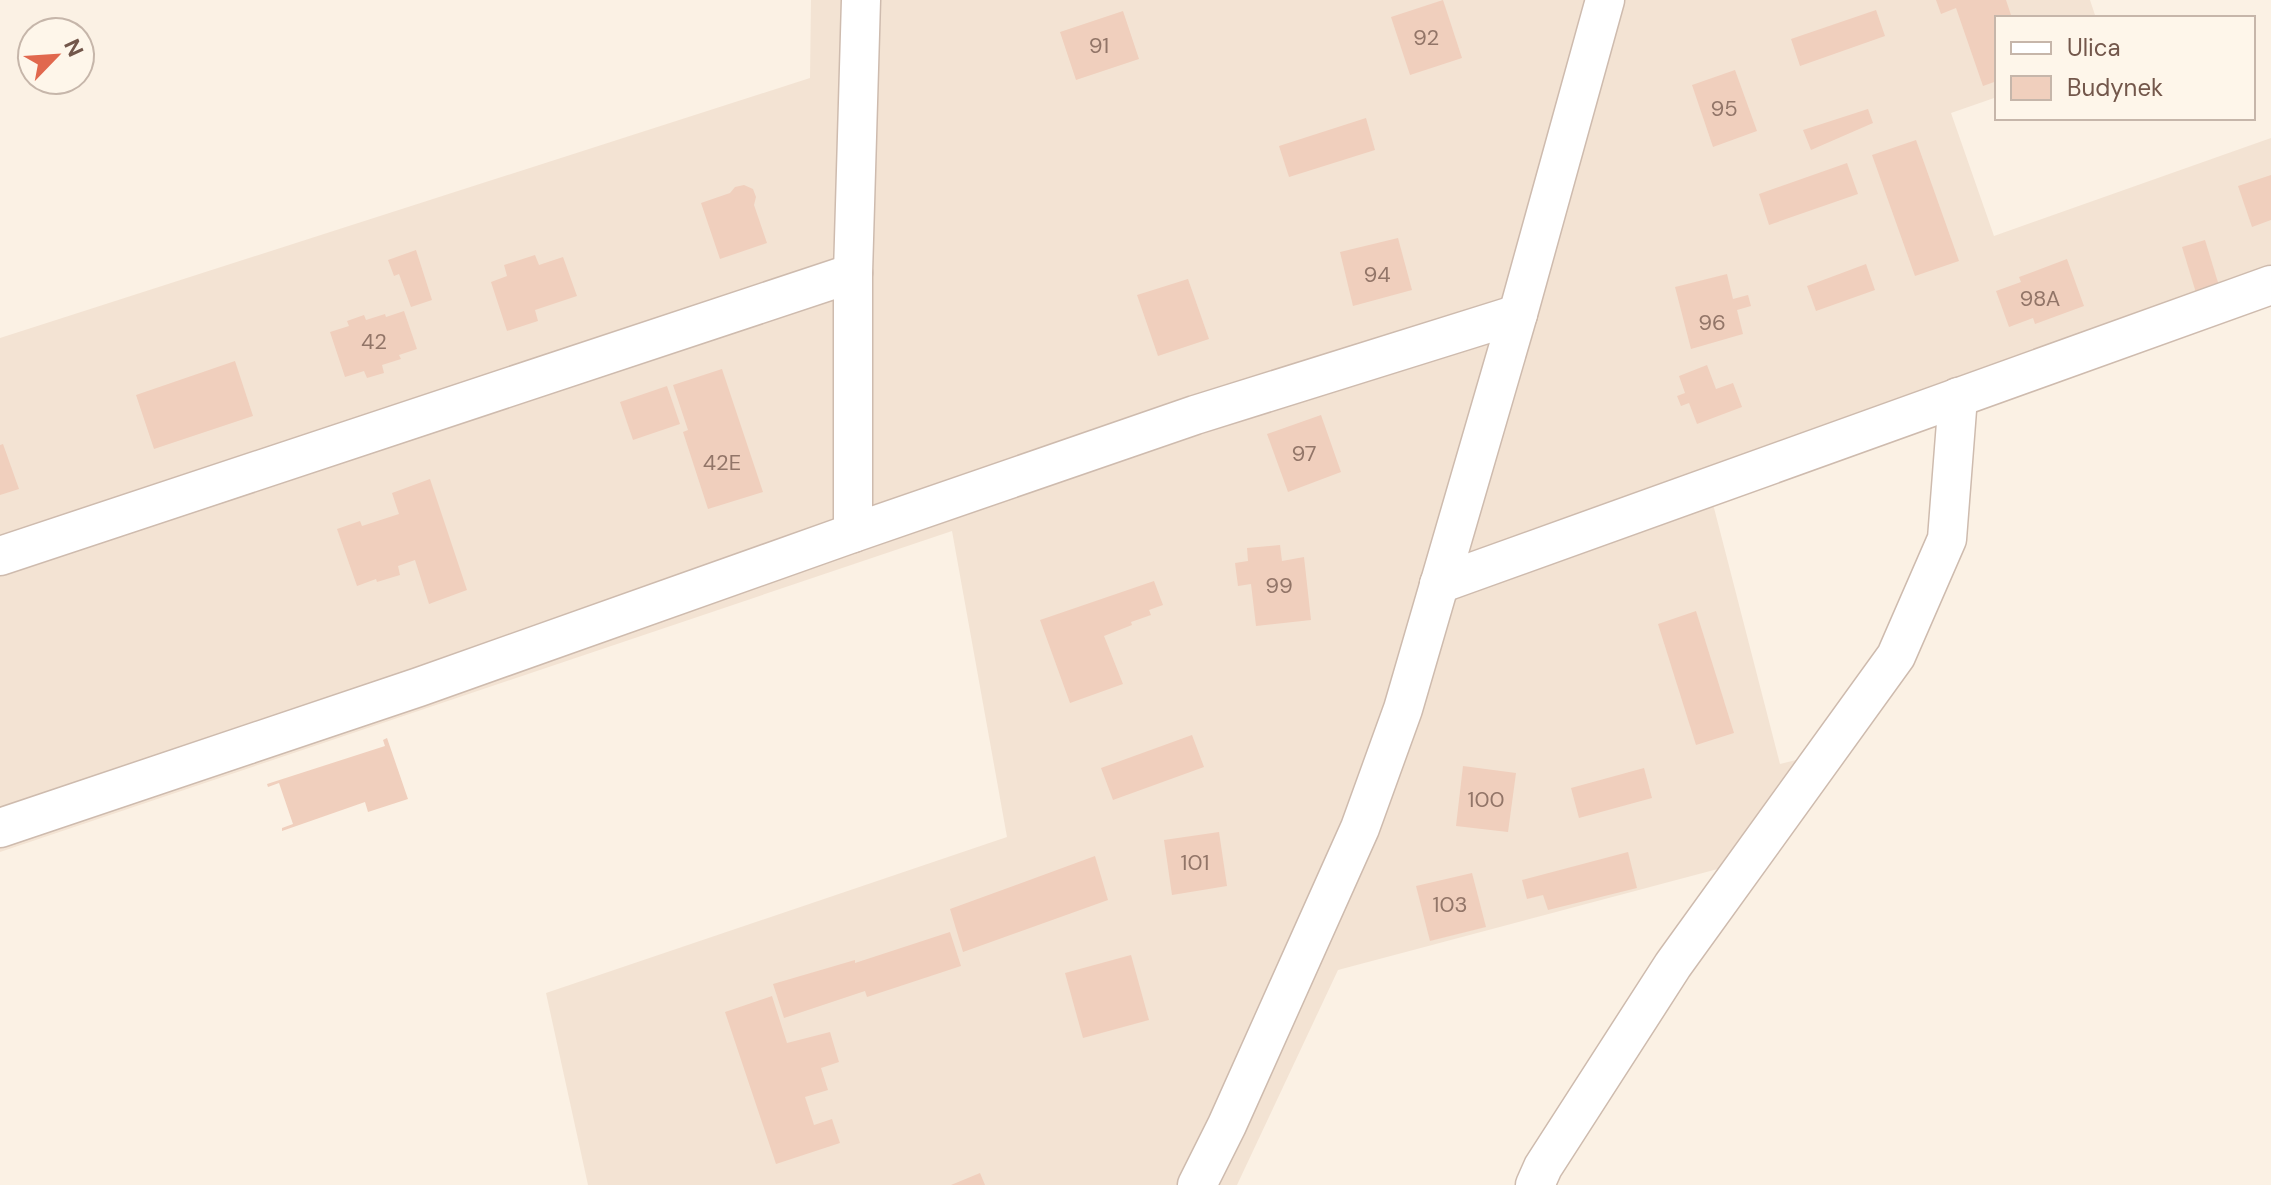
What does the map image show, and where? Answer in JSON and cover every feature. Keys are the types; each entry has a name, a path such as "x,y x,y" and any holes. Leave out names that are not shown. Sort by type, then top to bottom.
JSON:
{"street":[{"path":"853,533 853,273 861,0"},
{"path":"1197,1185 1360,828 1403,709 1605,0"},
{"path":"0,556 853,273"},
{"path":"1439,584 2271,285"},
{"path":"0,828 404,693 1195,415 1518,314"},
{"path":"1535,1185 1543,1167 1673,965 1896,656 1947,539 1958,397"}],"shaded area":[{"path":"811,0 2090,0 2095,16 1995,16 1995,98 1951,113 1994,236 2271,138 2271,292 1713,504 1780,764 1808,757 1729,866 1338,970 1237,1185 588,1185 546,993 1007,837 952,531 0,852 0,338 810,78"}],"building":[{"path":"1443,0 1462,58 1410,75 1391,17"},
{"path":"1936,0 2006,0 2011,16 1995,16 1995,82 1983,86 1956,8 1941,14"},
{"path":"1876,10 1885,36 1800,66 1791,39"},
{"path":"1123,11 1139,59 1076,80 1060,32"},
{"path":"1735,70 1757,131 1713,147 1692,85"},
{"path":"1868,109 1873,123 1811,150 1803,130"},
{"path":"1366,118 1375,150 1289,177 1279,146"},
{"path":"1916,140 1959,261 1915,276 1872,155"},
{"path":"1847,163 1858,194 1769,225 1759,194"},
{"path":"2271,175 2271,220 2252,227 2238,186"},
{"path":"744,185 753,189 756,197 754,205 767,243 720,259 701,203"},
{"path":"1398,238 1412,290 1353,306 1340,252"},
{"path":"2205,240 2220,289 2197,296 2182,247"},
{"path":"416,250 432,300 411,307 399,274 394,276 388,260"},
{"path":"535,255 539,265 563,257 577,296 535,310 538,321 507,331 491,282 507,276 504,265"},
{"path":"2067,259 2084,306 2035,324 2033,318 2009,327 1996,291 2021,282 2019,277"},
{"path":"1866,264 1875,290 1816,311 1807,286"},
{"path":"1727,274 1733,299 1748,295 1751,306 1737,310 1743,334 1691,349 1675,287"},
{"path":"1188,279 1209,339 1158,356 1137,295"},
{"path":"404,311 417,349 399,355 401,359 382,365 384,373 367,378 364,371 345,377 330,332 349,326 347,321 364,315 366,320"},
{"path":"235,361 253,416 154,449 136,395"},
{"path":"1707,365 1716,389 1733,383 1742,407 1697,424 1689,403 1681,406 1677,396 1685,393 1679,376"},
{"path":"722,369 763,492 708,509 683,432 688,430 673,385"},
{"path":"667,386 680,424 633,440 620,402"},
{"path":"1321,415 1341,472 1288,492 1267,434"},
{"path":"3,444 19,489 0,495 0,445"},
{"path":"430,479 467,590 429,604 415,560 398,566 400,575 357,586 337,529 360,521 362,526 399,514 392,493"},
{"path":"1280,545 1282,561 1304,557 1311,620 1256,626 1251,584 1238,586 1235,563 1248,561 1247,548"},
{"path":"1154,581 1163,605 1149,610 1151,615 1131,622 1132,625 1104,636 1123,684 1070,703 1040,620"},
{"path":"1696,611 1734,733 1696,745 1658,624"},
{"path":"1192,735 1204,767 1113,800 1101,768"},
{"path":"387,738 408,799 368,812 365,802 282,831 282,828 293,824 279,783 268,787 267,784 385,746 383,740"},
{"path":"1463,766 1516,773 1508,832 1456,826"},
{"path":"1644,768 1652,798 1579,818 1571,788"},
{"path":"1219,832 1227,886 1172,895 1164,840"},
{"path":"1628,852 1637,888 1548,910 1543,895 1527,899 1522,880"},
{"path":"1095,856 1108,900 963,952 950,909"},
{"path":"1472,873 1486,927 1430,941 1416,886"},
{"path":"950,932 961,966 867,997 865,991 784,1018 773,984 855,960 855,963"},
{"path":"1131,955 1149,1020 1083,1038 1065,973"},
{"path":"772,996 787,1043 830,1032 839,1062 821,1068 828,1090 805,1097 814,1125 832,1119 840,1143 776,1164 725,1012"},
{"path":"980,1173 985,1185 951,1185"}]}
